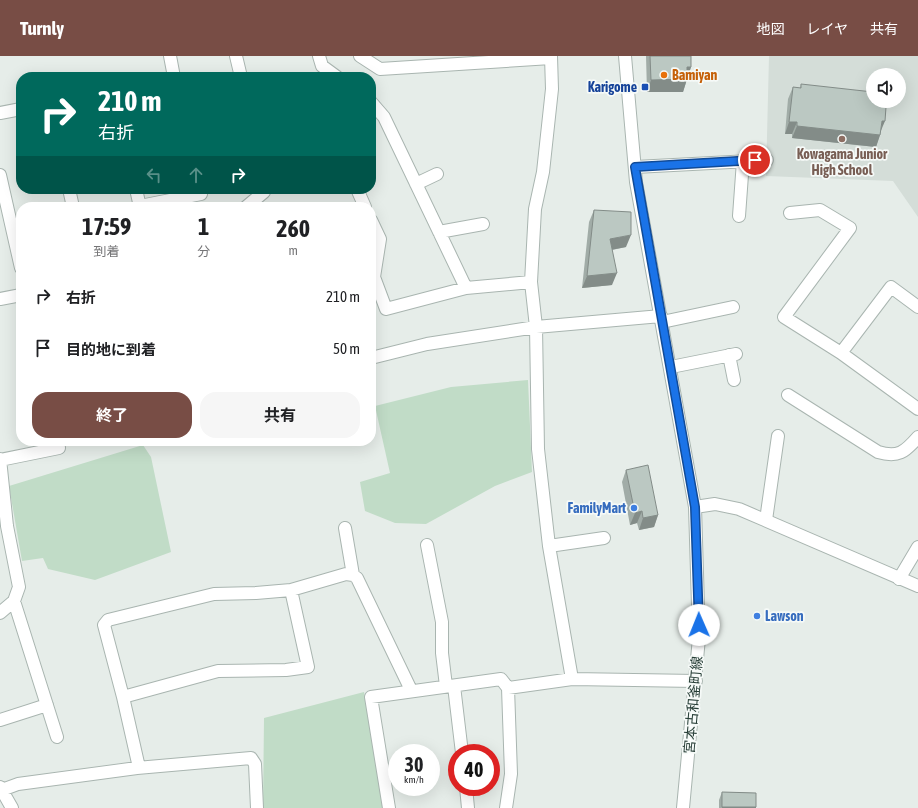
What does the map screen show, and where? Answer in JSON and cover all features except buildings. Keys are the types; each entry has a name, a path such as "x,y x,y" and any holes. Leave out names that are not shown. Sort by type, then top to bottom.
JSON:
{"street":[{"path":"170,56 172,72"},
{"path":"236,56 240,72"},
{"path":"319,56 322,66 330,72"},
{"path":"360,56 380,69 551,57 552,89 543,172 535,209 531,282 536,327 538,449 549,546 572,678"},
{"name":"宮本古和釜町線","path":"625,56 635,167 695,507 699,638 683,808"},
{"path":"376,108 384,117 466,288"},
{"path":"0,113 16,110"},
{"path":"635,167 767,160"},
{"path":"739,216 743,161"},
{"path":"416,184 437,174"},
{"path":"0,175 16,246"},
{"path":"160,202 201,194"},
{"path":"252,202 262,194"},
{"path":"790,213 820,210 850,228 784,317 841,353 918,409"},
{"path":"439,232 483,224"},
{"path":"376,231 380,239 376,264"},
{"path":"376,282 386,308 466,288 531,282"},
{"path":"841,353 892,287 918,308"},
{"path":"0,299 16,296"},
{"path":"376,357 428,344 536,327 662,319 733,307"},
{"path":"671,367 733,355 734,380"},
{"path":"788,395 878,452 890,455 898,454 908,449 918,437"},
{"path":"766,520 778,436"},
{"path":"0,613 14,601 19,587 8,526 0,459 59,448 59,446"},
{"path":"695,507 715,504 728,506 766,520 918,586"},
{"path":"345,528 353,574 357,578 411,690"},
{"path":"549,546 604,538"},
{"path":"427,545 442,622 442,653 450,686 460,744"},
{"path":"899,579 918,547"},
{"path":"137,768 138,763 123,697 104,625 108,620 214,594 291,590 346,574 353,574"},
{"path":"123,697 218,671 286,670 308,667 291,590"},
{"path":"14,601 57,737"},
{"path":"508,688 572,678 696,681"},
{"path":"389,808 371,697 411,690 501,679 508,688 511,774 506,808"},
{"path":"0,720 47,705"},
{"path":"12,808 1,789 18,784 137,768 251,758 255,764 257,808"},
{"path":"467,796 468,808"}],"shaded area":[{"name":"Kowagama Junior High School","path":"769,56 918,56 918,217 893,181 766,176"}],"green space":[{"path":"528,380 532,472 495,486 426,524 395,523 365,511 360,482 390,473 376,406 451,387"},
{"path":"144,446 151,457 171,552 95,580 48,569 43,558 22,561 9,486"},
{"path":"364,692 384,808 263,808 264,718"}],"place":[{"name":"Bamiyan","path":"664,75"},
{"name":"Karigome","path":"645,87"},
{"name":"Kowagama Junior High School","path":"842,139"},
{"name":"FamilyMart","path":"634,508"},
{"name":"Lawson","path":"757,616"}],"route":[{"path":"699,625 695,507 671,367 636,182 635,167 755,160"}]}
